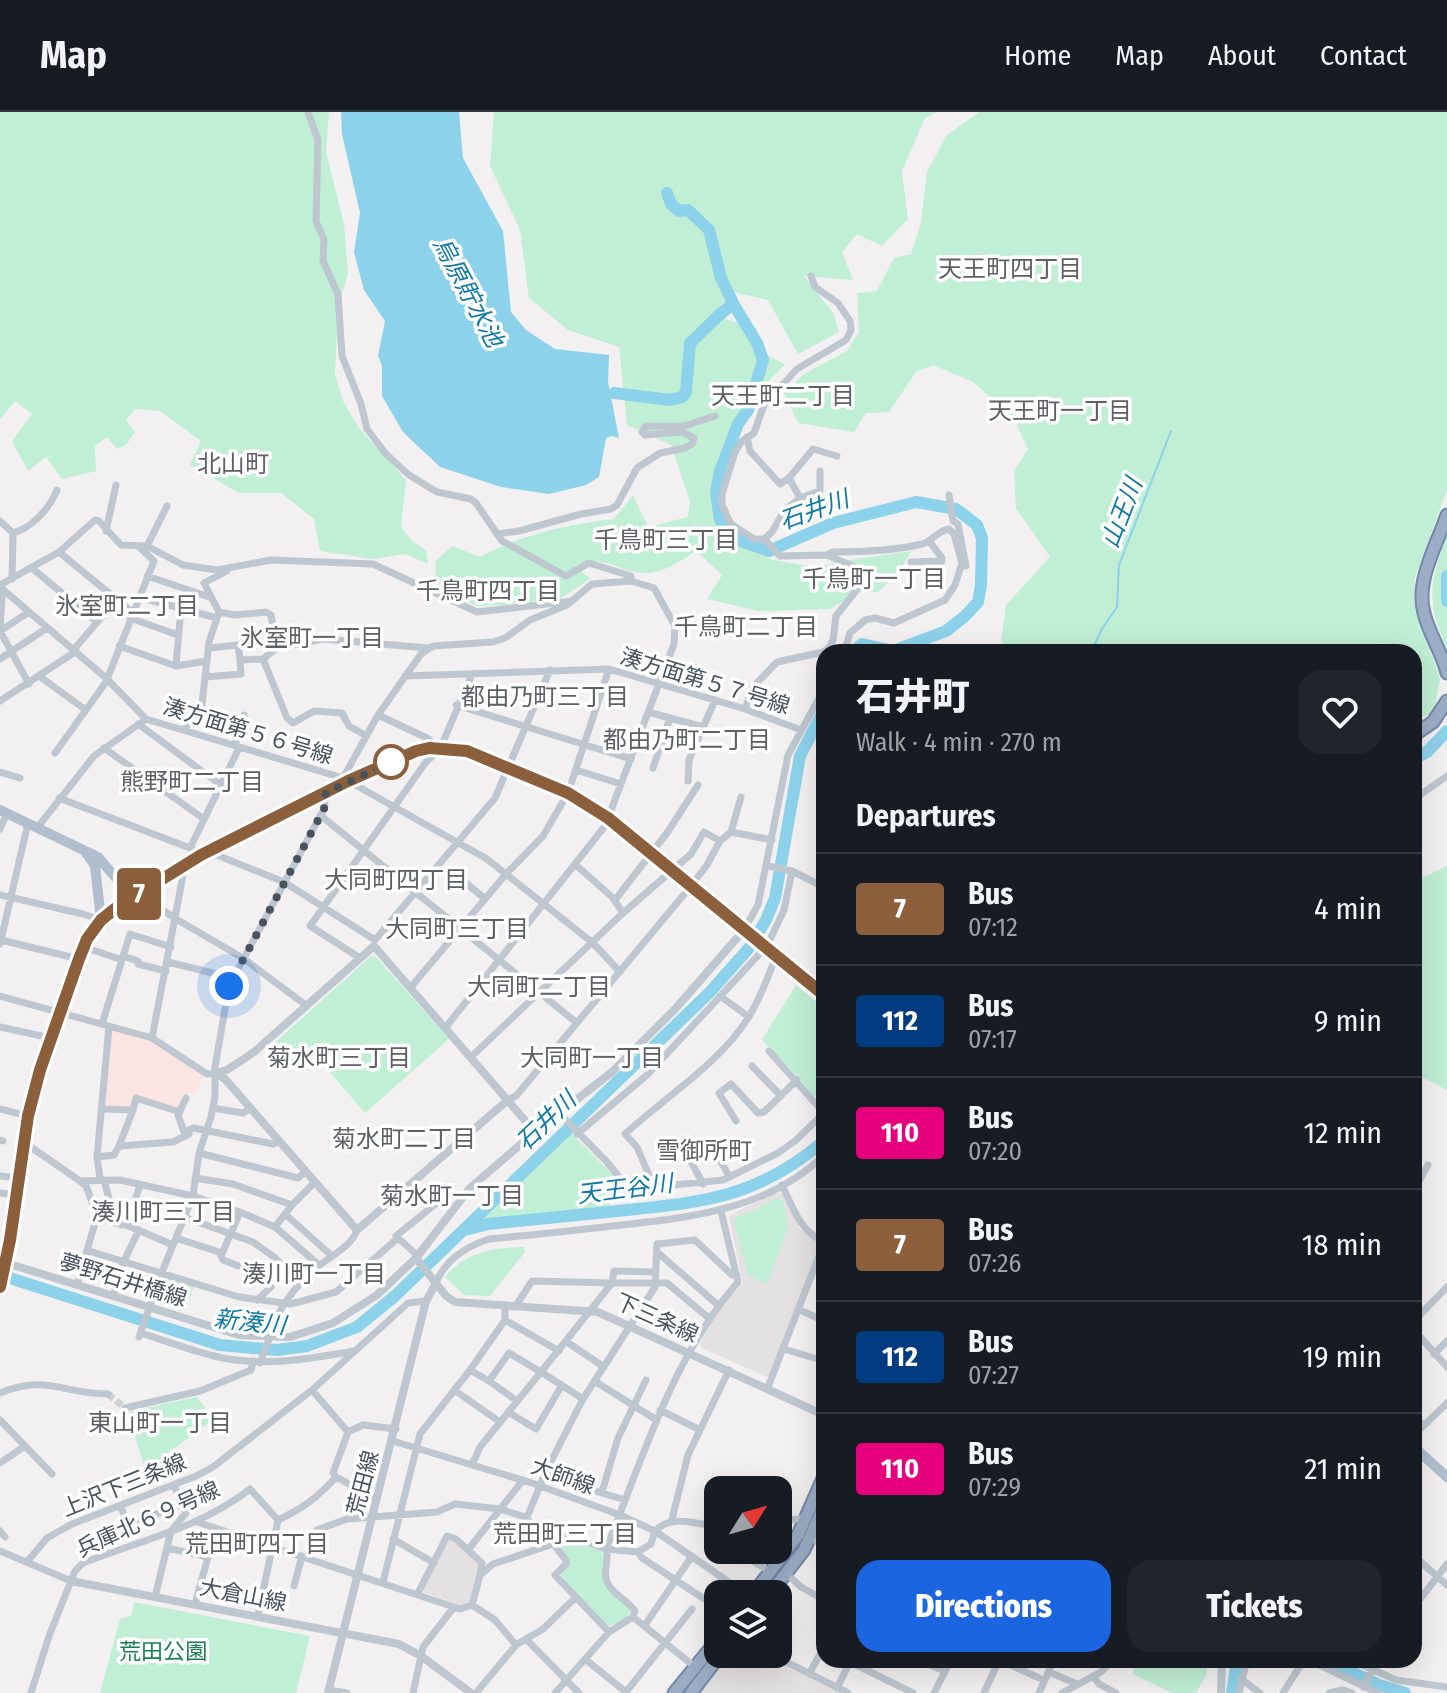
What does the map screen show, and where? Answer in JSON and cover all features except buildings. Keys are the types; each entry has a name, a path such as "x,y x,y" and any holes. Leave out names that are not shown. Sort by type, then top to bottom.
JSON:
{"highway":[{"path":"1447,515 1423,585 1422,601 1447,673"},
{"path":"1422,730 1433,722 1447,701"},
{"path":"764,1580 798,1535 816,1496"},
{"path":"782,1580 816,1524"},
{"path":"674,1693 704,1656"},
{"path":"691,1693 710,1668"}],"main road":[{"path":"84,850 95,866 101,920 185,865 346,780 416,751 467,751 568,793 608,818 816,988"},
{"path":"4,812 98,857 136,896"},
{"path":"1422,1454 1447,1477"}],"street":[{"path":"308,112 318,140 316,221 324,240 323,261 338,294 342,356 361,404 367,429 386,454 409,475 437,492 471,499 476,503 497,534 511,547 558,574 566,576 589,563 631,576 631,581"},
{"path":"811,276 815,287 838,303 850,321 851,330 846,340 797,369 764,405 754,433 741,442 727,475 722,505 726,516 740,532 754,539 765,540 776,554 827,555 857,568 862,577 859,587 836,616 831,644"},
{"path":"497,534 611,509 617,505 637,468 660,453 685,448 692,444 694,438 682,432 645,435 642,432 646,426 684,426 715,416"},
{"path":"747,437 750,451 780,484 789,478 813,449 837,456"},
{"path":"765,540 784,511 800,498 820,491 820,471"},
{"path":"789,478 800,498"},
{"path":"106,531 116,485"},
{"path":"13,533 24,531 57,490"},
{"path":"847,644 850,633 865,620 875,618 894,623 945,600 964,574 966,559 949,497"},
{"path":"143,546 167,506"},
{"path":"29,684 0,631 0,588 59,552 95,520 121,545 143,546 183,565 217,570 271,560 373,564 477,612 572,601"},
{"path":"0,521 13,533 12,579"},
{"path":"827,555 833,552 890,550 929,541 944,529 949,529 954,534 962,563 955,585"},
{"path":"929,541 942,561"},
{"path":"55,753 106,678 154,561 143,546"},
{"path":"59,552 131,615 178,635"},
{"path":"911,562 942,561"},
{"path":"930,588 942,561"},
{"path":"184,730 202,704 209,648 218,615 204,583 232,568"},
{"path":"33,569 97,622"},
{"path":"147,576 212,598"},
{"path":"346,780 365,735 421,654 433,646 493,642 505,638 530,620 567,605 592,584 631,581 654,588 675,626 670,658 605,826 446,1027"},
{"name":"湊方面第５６号線","path":"0,588 106,678 142,721 184,730 346,780 487,859 593,943 620,972"},
{"path":"139,597 218,615 266,612 271,615 277,648"},
{"path":"0,701 75,652 116,600"},
{"path":"176,666 181,608"},
{"path":"0,631 29,612"},
{"path":"0,659 47,628"},
{"path":"240,660 263,659 277,648 323,639 430,648"},
{"path":"205,677 241,674 238,645 209,648"},
{"path":"119,646 176,666 207,661"},
{"path":"745,709 753,687 777,662 816,654"},
{"path":"263,659 287,718 293,723 314,711 342,713 349,726 365,735"},
{"path":"411,987 506,874 543,836 568,793 609,669"},
{"name":"湊方面第５７号線","path":"405,676 609,669 745,709 801,730"},
{"path":"0,996 152,1038 207,1074 227,1070 254,1052 375,943 495,798 550,670"},
{"path":"360,958 310,926 426,762 440,749 456,705 472,674"},
{"path":"39,676 86,710"},
{"path":"688,781 689,760 715,700"},
{"path":"757,938 758,905 788,755 816,703"},
{"path":"456,705 631,759"},
{"path":"648,712 703,727"},
{"path":"190,848 237,747 244,715"},
{"path":"378,715 427,738 440,749"},
{"path":"653,768 670,718"},
{"path":"79,959 0,942 10,897 33,826 94,756 142,721 221,785"},
{"path":"104,748 204,819"},
{"path":"576,770 621,784"},
{"path":"0,772 20,778"},
{"path":"1422,793 1447,776"},
{"path":"615,900 698,785"},
{"path":"326,793 324,809 229,986 215,1067 217,1073 357,1230"},
{"path":"253,1361 260,1363 275,1318 301,1283 355,1238 357,1230 516,1096 707,865 720,841 731,832 741,797"},
{"path":"59,798 284,882 322,905 375,943 535,1132"},
{"path":"0,829 4,812"},
{"path":"320,815 577,1023"},
{"path":"472,1056 623,913 691,854 704,832 720,841"},
{"path":"731,832 772,840"},
{"path":"152,1038 185,865"},
{"path":"576,865 615,900 623,913"},
{"path":"768,866 816,880"},
{"path":"577,1134 647,1075 720,996 757,938 784,910 792,871"},
{"path":"465,882 485,899"},
{"path":"0,895 101,920 79,959 28,1116 17,1195 5,1239 2,1272"},
{"path":"136,896 243,958 307,1006"},
{"path":"110,1203 97,1157 106,1025 130,934 171,947"},
{"name":"夢野石井橋線","path":"2,1272 77,1285 113,1296 148,1312 239,1335 290,1337 333,1323 377,1295 418,1259 470,1188 612,1072 676,1008 757,938"},
{"path":"84,947 138,961 138,964 233,978"},
{"path":"654,1187 637,1147 625,1134 679,1089 730,1040 749,1017 777,954"},
{"path":"720,996 749,1017"},
{"path":"0,1027 51,1038"},
{"path":"769,1051 816,1103"},
{"path":"752,1066 781,1096"},
{"path":"217,1073 213,1108 202,1130 193,1196 141,1333 219,1358 253,1361 290,1362 357,1351"},
{"path":"719,1093 731,1084 758,1113 764,1112 797,1080"},
{"path":"713,1083 736,1121"},
{"path":"97,1157 114,1155 136,1098 180,1112"},
{"path":"186,1098 180,1112 184,1132 194,1128 273,1144 280,1142"},
{"path":"213,1108 243,1113 249,1109"},
{"path":"0,1109 28,1116"},
{"path":"101,1109 133,1110"},
{"path":"559,1113 607,1162 632,1193"},
{"path":"612,1197 654,1187 703,1184 730,1177 778,1153 816,1121"},
{"path":"119,1146 173,1142 202,1130"},
{"path":"708,1141 730,1177"},
{"path":"25,1143 86,1186 97,1216 77,1285"},
{"path":"199,1153 298,1178 305,1172"},
{"path":"687,1154 703,1184"},
{"path":"436,1283 441,1270 468,1246 489,1239 651,1222 721,1211 744,1204 782,1185 816,1161"},
{"path":"1422,1176 1428,1165"},
{"path":"0,1176 19,1178"},
{"path":"195,1178 233,1184 292,1205"},
{"path":"80,1181 140,1184 193,1196 240,1212 275,1227 319,1265"},
{"path":"275,1227 315,1182"},
{"path":"124,1224 129,1221 137,1201 140,1184"},
{"path":"782,1185 803,1227 816,1238"},
{"path":"0,1193 17,1195"},
{"path":"89,1251 227,1294 291,1304 336,1292 438,1202"},
{"path":"555,1693 609,1632 633,1617 635,1611 629,1602 610,1588 607,1582 604,1570 608,1555 606,1549 655,1419 718,1305 738,1282 721,1211"},
{"path":"221,1256 240,1212"},
{"path":"285,1214 332,1256"},
{"path":"97,1216 174,1242 219,1252 223,1260 252,1271 271,1287 257,1300"},
{"path":"184,1217 253,1242 301,1283"},
{"path":"113,1296 123,1263 139,1230"},
{"path":"398,1238 418,1259"},
{"path":"525,1517 583,1399 655,1283 657,1244 695,1240 732,1275 737,1275"},
{"path":"657,1252 718,1305"},
{"name":"下三条線","path":"418,1259 455,1302 598,1312 816,1411"},
{"path":"472,1465 480,1447 591,1312 612,1283 614,1271 655,1272"},
{"path":"768,1387 816,1271"},
{"path":"383,1582 416,1448 427,1423 470,1370 505,1320 510,1307 532,1281 667,1283 710,1319"},
{"name":"荒田線","path":"328,1691 426,1301 436,1283"},
{"path":"1422,1313 1447,1287"},
{"name":"上沢下三条線","path":"27,1562 47,1538 72,1524 213,1467 312,1390 408,1303 426,1301"},
{"path":"800,1310 816,1316"},
{"path":"505,1320 559,1351"},
{"path":"1422,1340 1447,1367"},
{"path":"1434,1354 1447,1341"},
{"path":"567,1342 604,1367"},
{"path":"784,1349 816,1359"},
{"path":"489,1381 509,1353 583,1399"},
{"path":"125,1408 200,1391 251,1370 253,1361"},
{"path":"470,1370 517,1401"},
{"path":"672,1519 688,1455 729,1370"},
{"path":"602,1492 618,1438 646,1380"},
{"path":"596,1382 655,1419"},
{"path":"0,1393 32,1383 108,1394"},
{"path":"508,1412 536,1429 562,1385"},
{"path":"312,1390 348,1432"},
{"path":"454,1390 500,1422"},
{"path":"1423,1426 1447,1403"},
{"path":"660,1410 700,1430"},
{"path":"377,1499 333,1473 348,1432 363,1425 396,1429"},
{"path":"2,1426 52,1474"},
{"name":"大師線","path":"393,1441 523,1480 620,1515 655,1531 726,1580"},
{"path":"0,1463 25,1446"},
{"path":"546,1471 563,1476 579,1486 625,1500"},
{"path":"258,1615 278,1520 319,1496 336,1477"},
{"path":"468,1550 523,1480"},
{"path":"155,1597 171,1531 186,1513 174,1485"},
{"name":"兵庫北６９号線","path":"71,1581 83,1563 197,1522 250,1489 278,1520"},
{"path":"120,1506 129,1525 182,1504"},
{"path":"294,1586 317,1530 347,1519 437,1512 455,1504 500,1509 525,1517 553,1544 566,1560 555,1575 609,1632"},
{"path":"792,1520 807,1518"},
{"path":"638,1552 651,1544 655,1531 662,1524 672,1519 704,1524"},
{"path":"197,1522 460,1609 472,1605"},
{"name":"兵庫北６９号線","path":"195,1604 216,1528"},
{"path":"418,1593 447,1536 456,1539 482,1563 472,1605"},
{"path":"480,1575 493,1564 553,1544 564,1537 573,1537 606,1549 638,1552 704,1599"},
{"path":"810,1538 816,1541"},
{"path":"393,1539 434,1563"},
{"path":"167,1548 208,1557"},
{"name":"大倉山線","path":"0,1551 71,1581 399,1644 473,1693"},
{"path":"645,1625 692,1556"},
{"path":"758,1564 770,1572"},
{"path":"1422,1564 1447,1585"},
{"path":"1422,1596 1447,1564"},
{"path":"787,1574 816,1595"},
{"path":"31,1693 71,1581"},
{"path":"473,1693 516,1645 543,1629 575,1598"},
{"path":"472,1605 495,1620 516,1645"},
{"path":"413,1693 423,1647 454,1607"},
{"path":"585,1659 626,1692 692,1609"},
{"path":"633,1617 695,1667"},
{"path":"527,1640 579,1693"},
{"path":"809,1674 816,1661"},
{"path":"792,1665 848,1693"},
{"path":"837,1688 847,1668"},
{"path":"865,1668 913,1693"},
{"path":"937,1668 945,1671"},
{"path":"934,1693 947,1668"},
{"path":"984,1693 996,1668"},
{"path":"1017,1668 1039,1678"},
{"path":"1039,1693 1051,1668"},
{"path":"1062,1693 1103,1668"},
{"path":"1221,1693 1222,1668"},
{"path":"1239,1693 1244,1668"},
{"path":"1283,1693 1300,1668"},
{"path":"1322,1668 1378,1693"},
{"path":"1363,1668 1396,1680 1447,1687"},
{"path":"1365,1689 1373,1668"},
{"path":"1049,1672 1077,1684"},
{"path":"1093,1676 1099,1684 1116,1693"},
{"path":"1241,1679 1260,1693"},
{"path":"1329,1693 1343,1690 1352,1693"},
{"path":"328,1691 347,1693"}],"shaded area":[{"path":"112,1029 150,1040 204,1076 195,1095 188,1092 179,1110 134,1096 131,1108 104,1107"},
{"path":"777,1192 783,1194 800,1229 816,1242 816,1255 770,1375 766,1377 702,1348 700,1343 720,1307 743,1283 729,1218"},
{"path":"448,1540 480,1564 469,1604 459,1605 423,1589"},
{"path":"719,1668 789,1668 839,1693 699,1693"}],"green space":[{"path":"0,112 329,112 326,152 344,224 348,273 338,308 335,374 343,401 359,428 406,480 401,527 412,541 426,550 428,564 405,554 373,559 320,551 314,519 281,493 239,493 190,465 201,441 160,411 135,409 126,420 135,432 126,445 117,449 107,437 95,446 96,471 62,479 46,457 28,471 12,441 32,414 15,401 0,419"},
{"path":"494,112 937,112 925,118 902,171 908,219 882,246 857,234 842,252 853,280 804,276 834,314 839,332 798,354 768,300 733,292 725,319 756,328 767,355 785,364 749,402 723,446 716,491 720,520 740,544 773,560 816,567 911,551 900,571 878,592 859,592 830,609 759,611 707,599 722,575 696,551 671,566 650,573 633,572 596,561 575,566 590,579 561,598 477,606 436,589 435,562 452,546 480,557 512,542 545,532 614,519 633,495 648,527 688,517 690,502 671,445 627,425 619,347 568,330 529,298 520,230 490,166"},
{"path":"979,112 1447,112 1447,490 1415,577 1414,603 1440,679 1434,711 1422,718 1422,644 1004,644 1001,642 1006,605 1050,557 1016,508 1014,471 1028,449 1013,417 973,382 933,365 916,372 889,412 866,413 854,432 798,423 784,393 804,374 847,351 859,332 857,293 877,291 894,258 911,254 921,223 927,172 946,136"},
{"path":"1447,533 1447,648 1435,616 1432,590"},
{"path":"1447,866 1447,1090 1422,1077 1424,877"},
{"path":"371,956 376,957 449,1039 365,1113 308,1047 283,1068 268,1049"},
{"path":"796,985 816,1001 816,1095 814,1097 762,1040"},
{"path":"571,1133 613,1175 606,1181 611,1208 479,1224"},
{"path":"778,1198 782,1200 787,1217 785,1223 789,1226 767,1284 748,1275 734,1221 737,1216"},
{"path":"524,1247 525,1252 490,1296 464,1295 445,1277 471,1256 501,1248"},
{"path":"164,1277 194,1285 185,1311 160,1303 157,1298"},
{"path":"197,1397 214,1419 160,1459 144,1465 127,1412"},
{"path":"571,1540 601,1551 605,1583 631,1611 624,1620 608,1626 560,1574 568,1565 557,1546"},
{"name":"荒田公園","path":"134,1602 310,1636 296,1693 100,1693 120,1619 131,1616"},
{"path":"1135,1668 1207,1668 1207,1674 1196,1693 1172,1693 1132,1674"}],"water":[{"path":"341,112 459,112 463,158 503,231 511,312 526,330 555,349 609,355 608,382 619,438 606,438 599,477 586,485 549,494 501,487 440,467 403,432 382,396 382,366 378,356 385,321 364,290 354,252 360,213 342,134"}],"waterway":[{"name":"石井川","path":"667,193 671,204 679,211 688,210 709,230 721,278 757,343 763,360 748,410 738,424 720,471 716,492 720,520 741,541 769,551 833,523 916,502 956,509 977,525 982,538 978,602 946,631 912,644"},
{"name":"烏原貯水池","path":"614,393 670,400 682,397 686,392 690,343 734,305"},
{"name":"山王川","path":"1095,644 1117,607 1119,565 1171,431"},
{"name":"天王谷川","path":"1447,576 1447,601"},
{"name":"石井川","path":"0,1275 220,1345 277,1350 307,1346 357,1327 395,1296 710,992 749,948 775,898 800,756 816,725"},
{"name":"天王谷川","path":"1422,755 1447,731"},
{"name":"天王谷川","path":"465,1230 488,1224 702,1200 751,1186 775,1175 816,1147"},
{"path":"1232,1693 1236,1668"},
{"path":"1343,1668 1405,1693"}],"tunnel":[{"path":"108,1394 125,1408"}],"bus line":[{"name":"7","path":"0,1287 28,1116 40,1070 87,939 101,920 201,855 348,781 416,751 429,748 467,751 568,793 608,818 816,988"}],"district":[{"name":"天王町四丁目","path":"1010,269"},
{"name":"天王町二丁目","path":"783,396"},
{"name":"天王町一丁目","path":"1060,411"},
{"name":"北山町","path":"233,464"},
{"name":"千鳥町三丁目","path":"666,540"},
{"name":"千鳥町一丁目","path":"874,579"},
{"name":"千鳥町四丁目","path":"488,591"},
{"name":"氷室町二丁目","path":"127,606"},
{"name":"千鳥町二丁目","path":"746,627"},
{"name":"氷室町一丁目","path":"312,638"},
{"name":"都由乃町三丁目","path":"545,697"},
{"name":"都由乃町二丁目","path":"687,740"},
{"name":"熊野町二丁目","path":"192,782"},
{"name":"大同町四丁目","path":"396,880"},
{"name":"大同町三丁目","path":"457,929"},
{"name":"大同町二丁目","path":"539,987"},
{"name":"菊水町三丁目","path":"339,1058"},
{"name":"大同町一丁目","path":"592,1058"},
{"name":"菊水町二丁目","path":"404,1139"},
{"name":"雪御所町","path":"704,1151"},
{"name":"菊水町一丁目","path":"452,1196"},
{"name":"湊川町三丁目","path":"163,1212"},
{"name":"湊川町一丁目","path":"314,1274"},
{"name":"東山町一丁目","path":"160,1423"},
{"name":"荒田町三丁目","path":"565,1534"},
{"name":"荒田町四丁目","path":"257,1544"}],"route":[{"path":"229,986 324,809 326,793 391,762"}],"water label":[{"name":"新湊川","path":"250,1322"}]}
